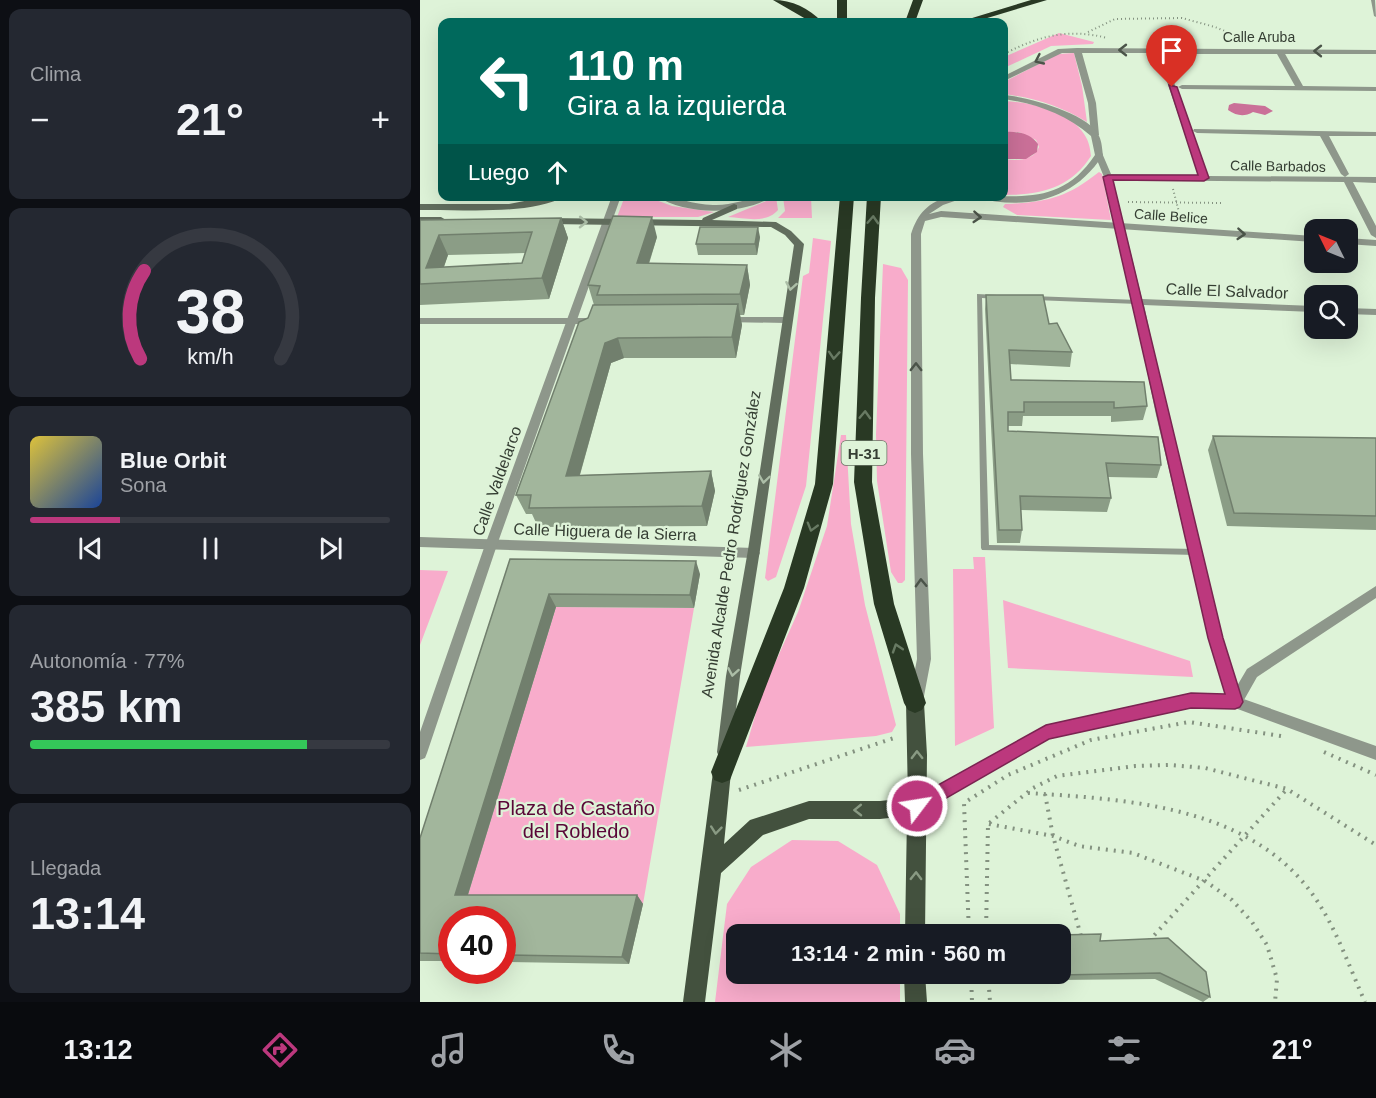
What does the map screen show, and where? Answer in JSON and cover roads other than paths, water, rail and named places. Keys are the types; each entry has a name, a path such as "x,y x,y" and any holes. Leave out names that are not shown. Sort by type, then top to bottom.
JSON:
{"highway":[{"path":"778,0 797,8 811,18"},
{"path":"842,0 842,18"},
{"path":"911,18 918,0"},
{"path":"978,18 1042,0"},
{"name":"H-31","path":"722,772 795,588 824,484 847,201"},
{"name":"H-31","path":"874,201 868,298 863,482 884,604 915,703"}],"main road":[{"path":"420,207 500,206 548,201"},
{"path":"538,221 702,222 734,207"},
{"path":"420,220 449,220"},
{"name":"Avenida Alcalde Pedro Rodríguez González","path":"694,1002 712,868 728,701 754,552 786,320 799,244 788,232 773,224 702,222"},
{"path":"915,703 918,755 915,924"},
{"path":"712,868 757,827 808,810 880,810 917,806"},
{"path":"915,984 916,1002"}],"street":[{"path":"1077,50 1089,95 1099,155 1108,177 1216,638 1235,702"},
{"path":"1160,50 1204,178"},
{"name":"Calle Aruba","path":"1008,77 1061,51 1376,52"},
{"path":"1281,54 1300,88"},
{"path":"1182,87 1376,89"},
{"path":"1008,98 1052,108 1077,121 1095,135"},
{"path":"1197,131 1376,134"},
{"path":"1323,133 1376,235"},
{"path":"1008,198 1034,198 1065,190 1088,174 1099,155"},
{"name":"Calle Barbados","path":"1108,177 1346,177 1376,180"},
{"name":"Calle Valdelarco","path":"420,753 491,545 574,321 615,201"},
{"path":"678,201 699,207 734,207 753,201"},
{"path":"915,703 924,659 916,454 916,247 920,220 925,211 946,201"},
{"path":"986,201 1003,218"},
{"name":"Calle Belice","path":"920,220 940,214 1304,238"},
{"path":"1358,242 1376,243"},
{"name":"Calle El Salvador","path":"1138,302 1304,309"},
{"path":"1358,311 1376,312"},
{"path":"714,320 786,320"},
{"path":"420,321 611,321"},
{"name":"Calle Higuera de la Sierra","path":"420,542 754,552"},
{"path":"1235,702 1252,673 1376,591"},
{"path":"917,806 1046,732 1183,702 1235,702 1376,753"}],"lane":[{"path":"1373,0 1376,16"},
{"path":"1002,297 980,296 985,548 1089,554 1196,552"},
{"path":"1024,298 1138,302"}],"park label":[{"name":"Plaza de Castaño del Robledo","path":"576,820"}]}
